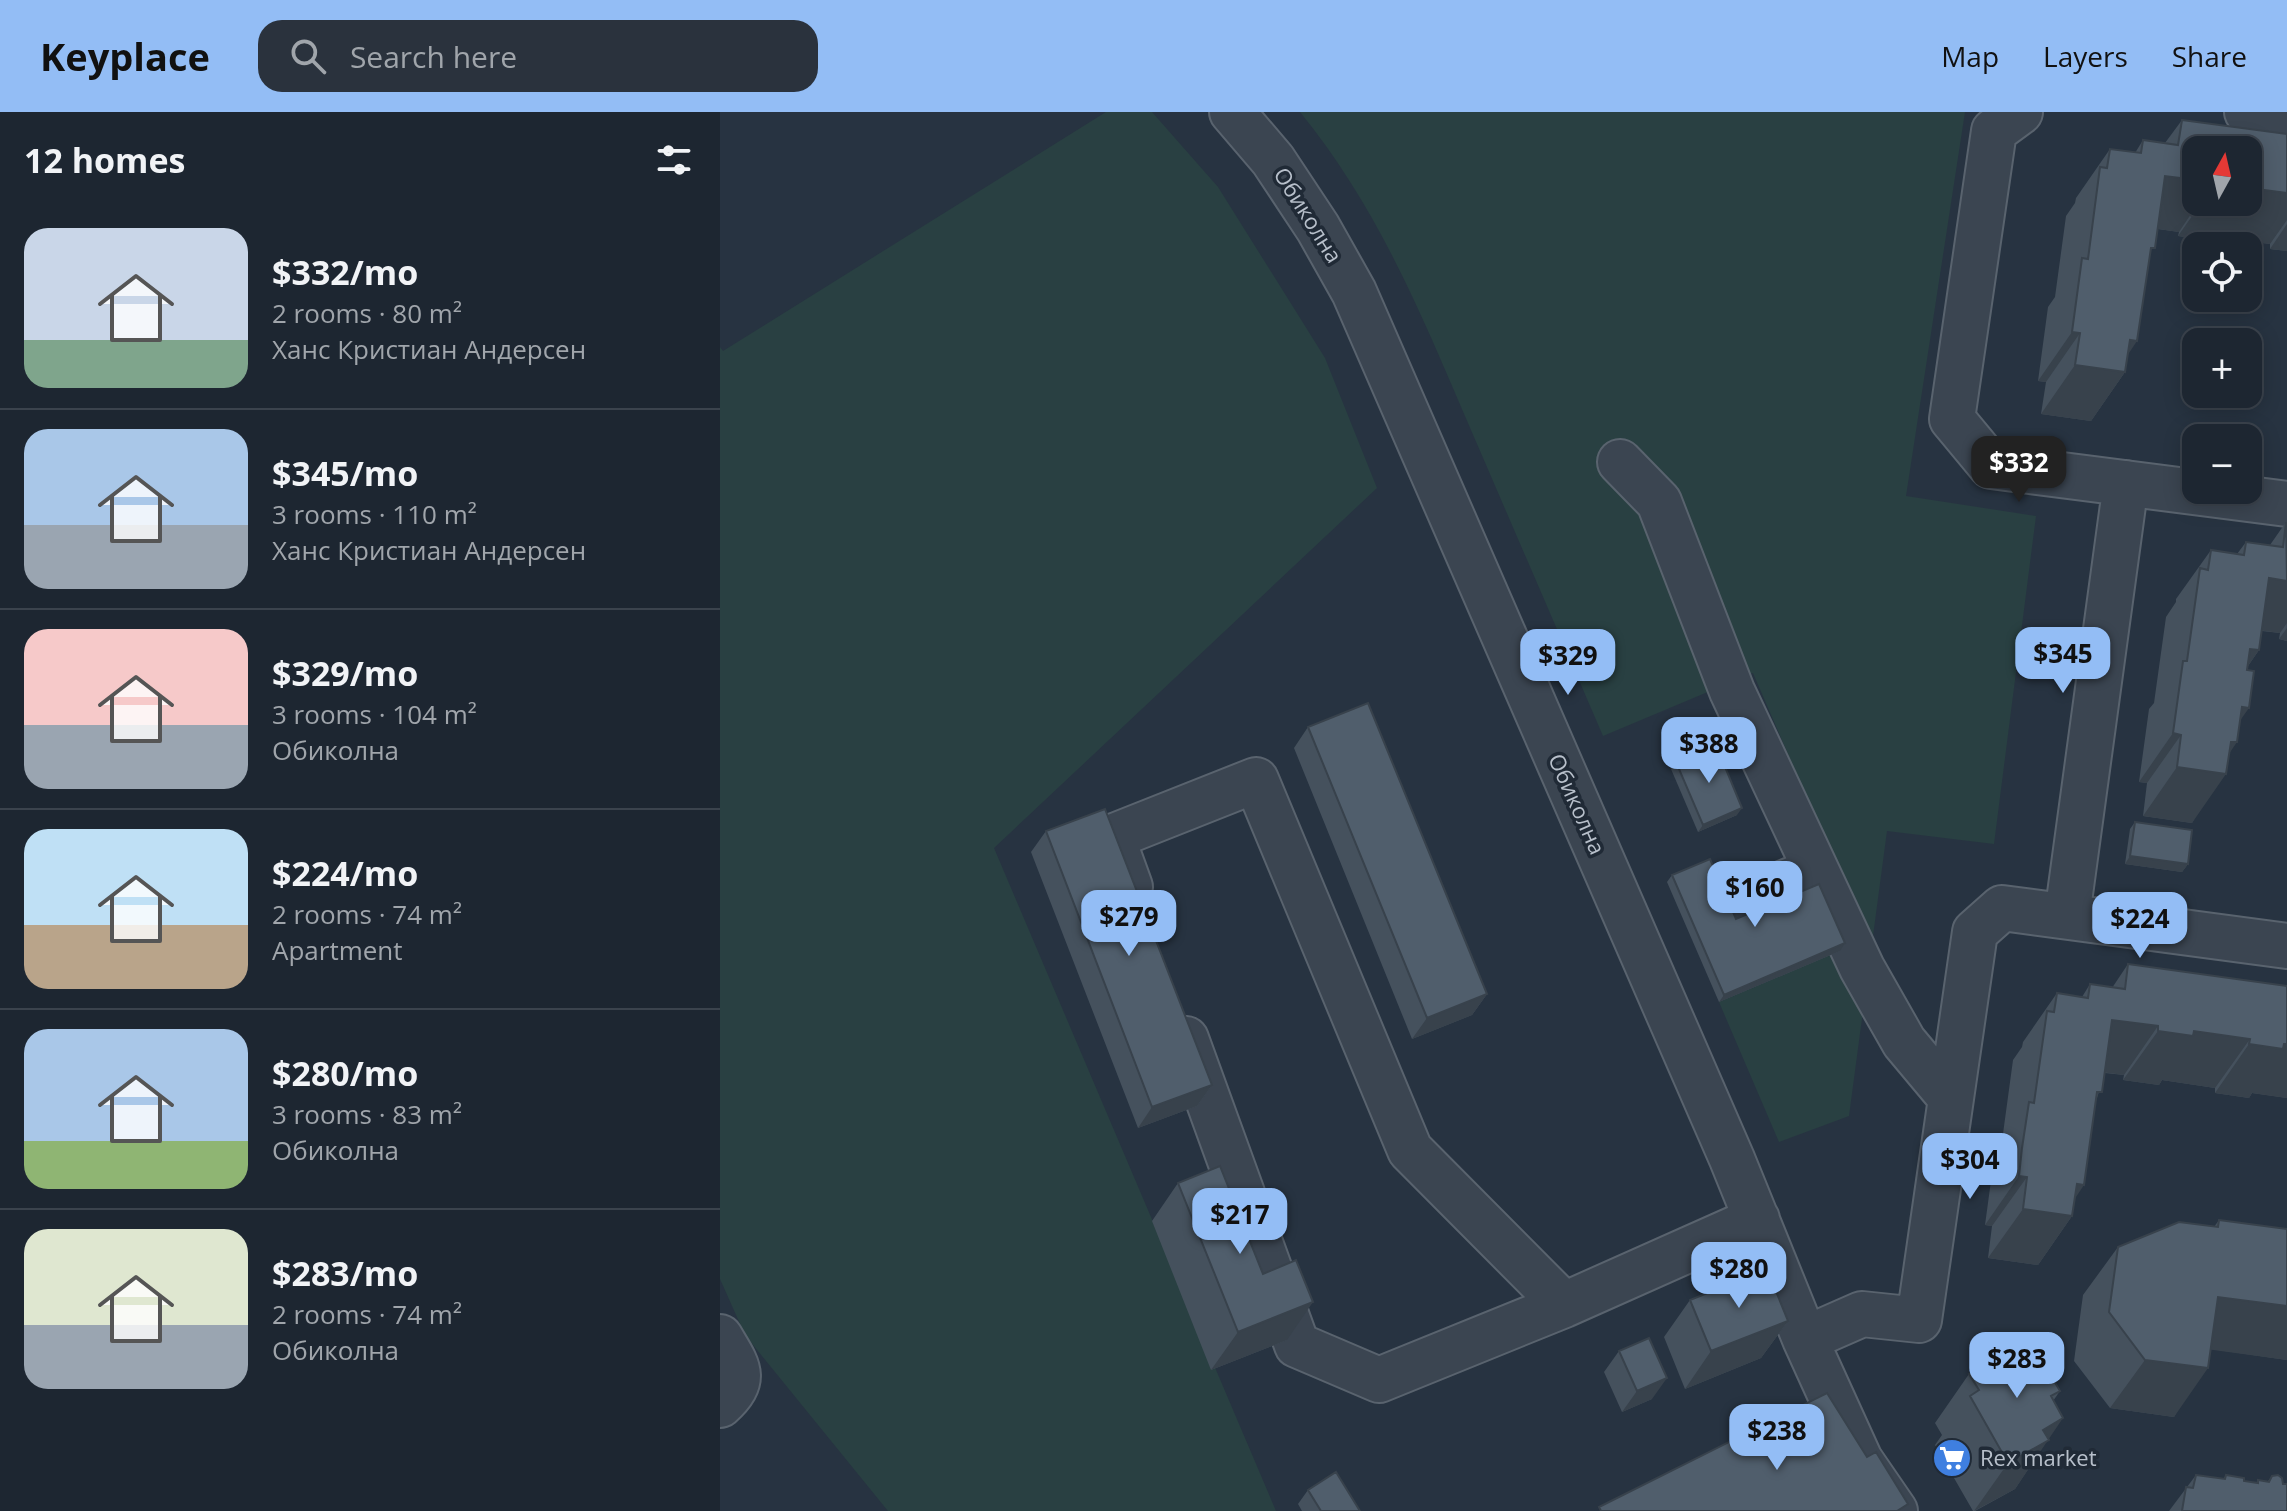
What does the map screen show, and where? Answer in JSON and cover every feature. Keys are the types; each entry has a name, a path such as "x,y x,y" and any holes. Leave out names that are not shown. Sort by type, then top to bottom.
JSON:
{"street":[{"name":"Обиколна","path":"1232,112 1273,160 1318,228 1354,292 1757,1219 1805,1339 1860,1460 1895,1511"},
{"path":"2020,112 1994,131 1952,419 1991,466 2287,504"},
{"path":"2247,112 2287,117"},
{"path":"1620,462 1659,502 1732,691 1862,968 1904,1042 1950,1097"},
{"path":"2067,916 2126,483"},
{"path":"1145,926 1112,837 1256,780 1410,1150 1564,1305"},
{"path":"1740,901 1816,870"},
{"path":"1805,1339 1862,1314 1919,1320 1975,932 2002,908 2287,946"},
{"path":"1172,1001 1297,1345 1379,1380 1564,1305 1757,1219"},
{"path":"720,1337 736,1364 739,1376 734,1393 720,1405"}],"green space":[{"path":"1106,112 1152,112 1218,187 1325,358 1377,488 994,848 1276,1511 888,1511 745,1335 720,1279 720,347 723,351"},
{"path":"1300,112 1965,112 1906,496 2036,516 1994,844 1887,831 1849,1116 1779,1142 1719,1002 1839,951 1847,891 1753,673 1603,736 1397,265 1353,187"}],"building":[{"path":"2182,120 2287,134 2287,193 2262,190 2262,136 2182,136 2182,178 2165,176 2137,341 2130,340 2125,372 2075,365 2080,333 2072,332 2082,258 2088,259 2100,167 2107,168 2110,149 2141,153 2143,140 2178,145"},
{"path":"2286,522 2287,581 2269,578 2259,650 2250,649 2247,670 2254,671 2249,708 2242,707 2237,742 2231,742 2226,774 2177,767 2181,735 2173,733 2200,568 2208,570 2211,550 2244,555 2246,542 2283,547"},
{"path":"1368,703 1487,994 1427,1018 1308,727"},
{"path":"1716,745 1742,808 1703,825 1676,762"},
{"path":"1105,809 1212,1085 1152,1107 1046,831"},
{"path":"2135,822 2192,830 2188,864 2130,856"},
{"path":"1710,859 1736,919 1819,884 1845,943 1724,995 1672,875"},
{"path":"2128,964 2287,986 2287,1044 2283,1049 2249,1044 2250,1039 2194,1031 2193,1036 2158,1031 2158,1026 2112,1020 2102,1092 2097,1092 2084,1185 2077,1184 2072,1216 2023,1209 2027,1177 2019,1176 2022,1148 2029,1102 2034,1103 2047,1011 2054,1012 2057,993 2088,998 2090,984 2125,989"},
{"path":"1220,1166 1263,1274 1296,1260 1313,1302 1238,1332 1178,1183"},
{"path":"2219,1220 2287,1229 2287,1306 2218,1297 2208,1368 2145,1360 2109,1312 2118,1247 2179,1222 2218,1227"},
{"path":"1767,1269 1788,1321 1711,1351 1690,1300"},
{"path":"1649,1338 1667,1378 1637,1391 1619,1351"},
{"path":"2030,1340 2060,1391 2051,1396 2063,1418 2043,1430 2049,1440 2008,1463 1970,1396 1979,1390 1969,1374"},
{"path":"1827,1393 1867,1457 1876,1452 1908,1504 1897,1511 1601,1511 1599,1507"},
{"path":"1336,1472 1360,1511 1321,1511 1308,1490"},
{"path":"2196,1475 2225,1479 2226,1475 2258,1483 2258,1480 2269,1482 2272,1476 2278,1475 2283,1484 2287,1484 2287,1511 2182,1511 2186,1487 2193,1488"}],"place":[{"name":"Rex market","path":"1952,1458"}]}
